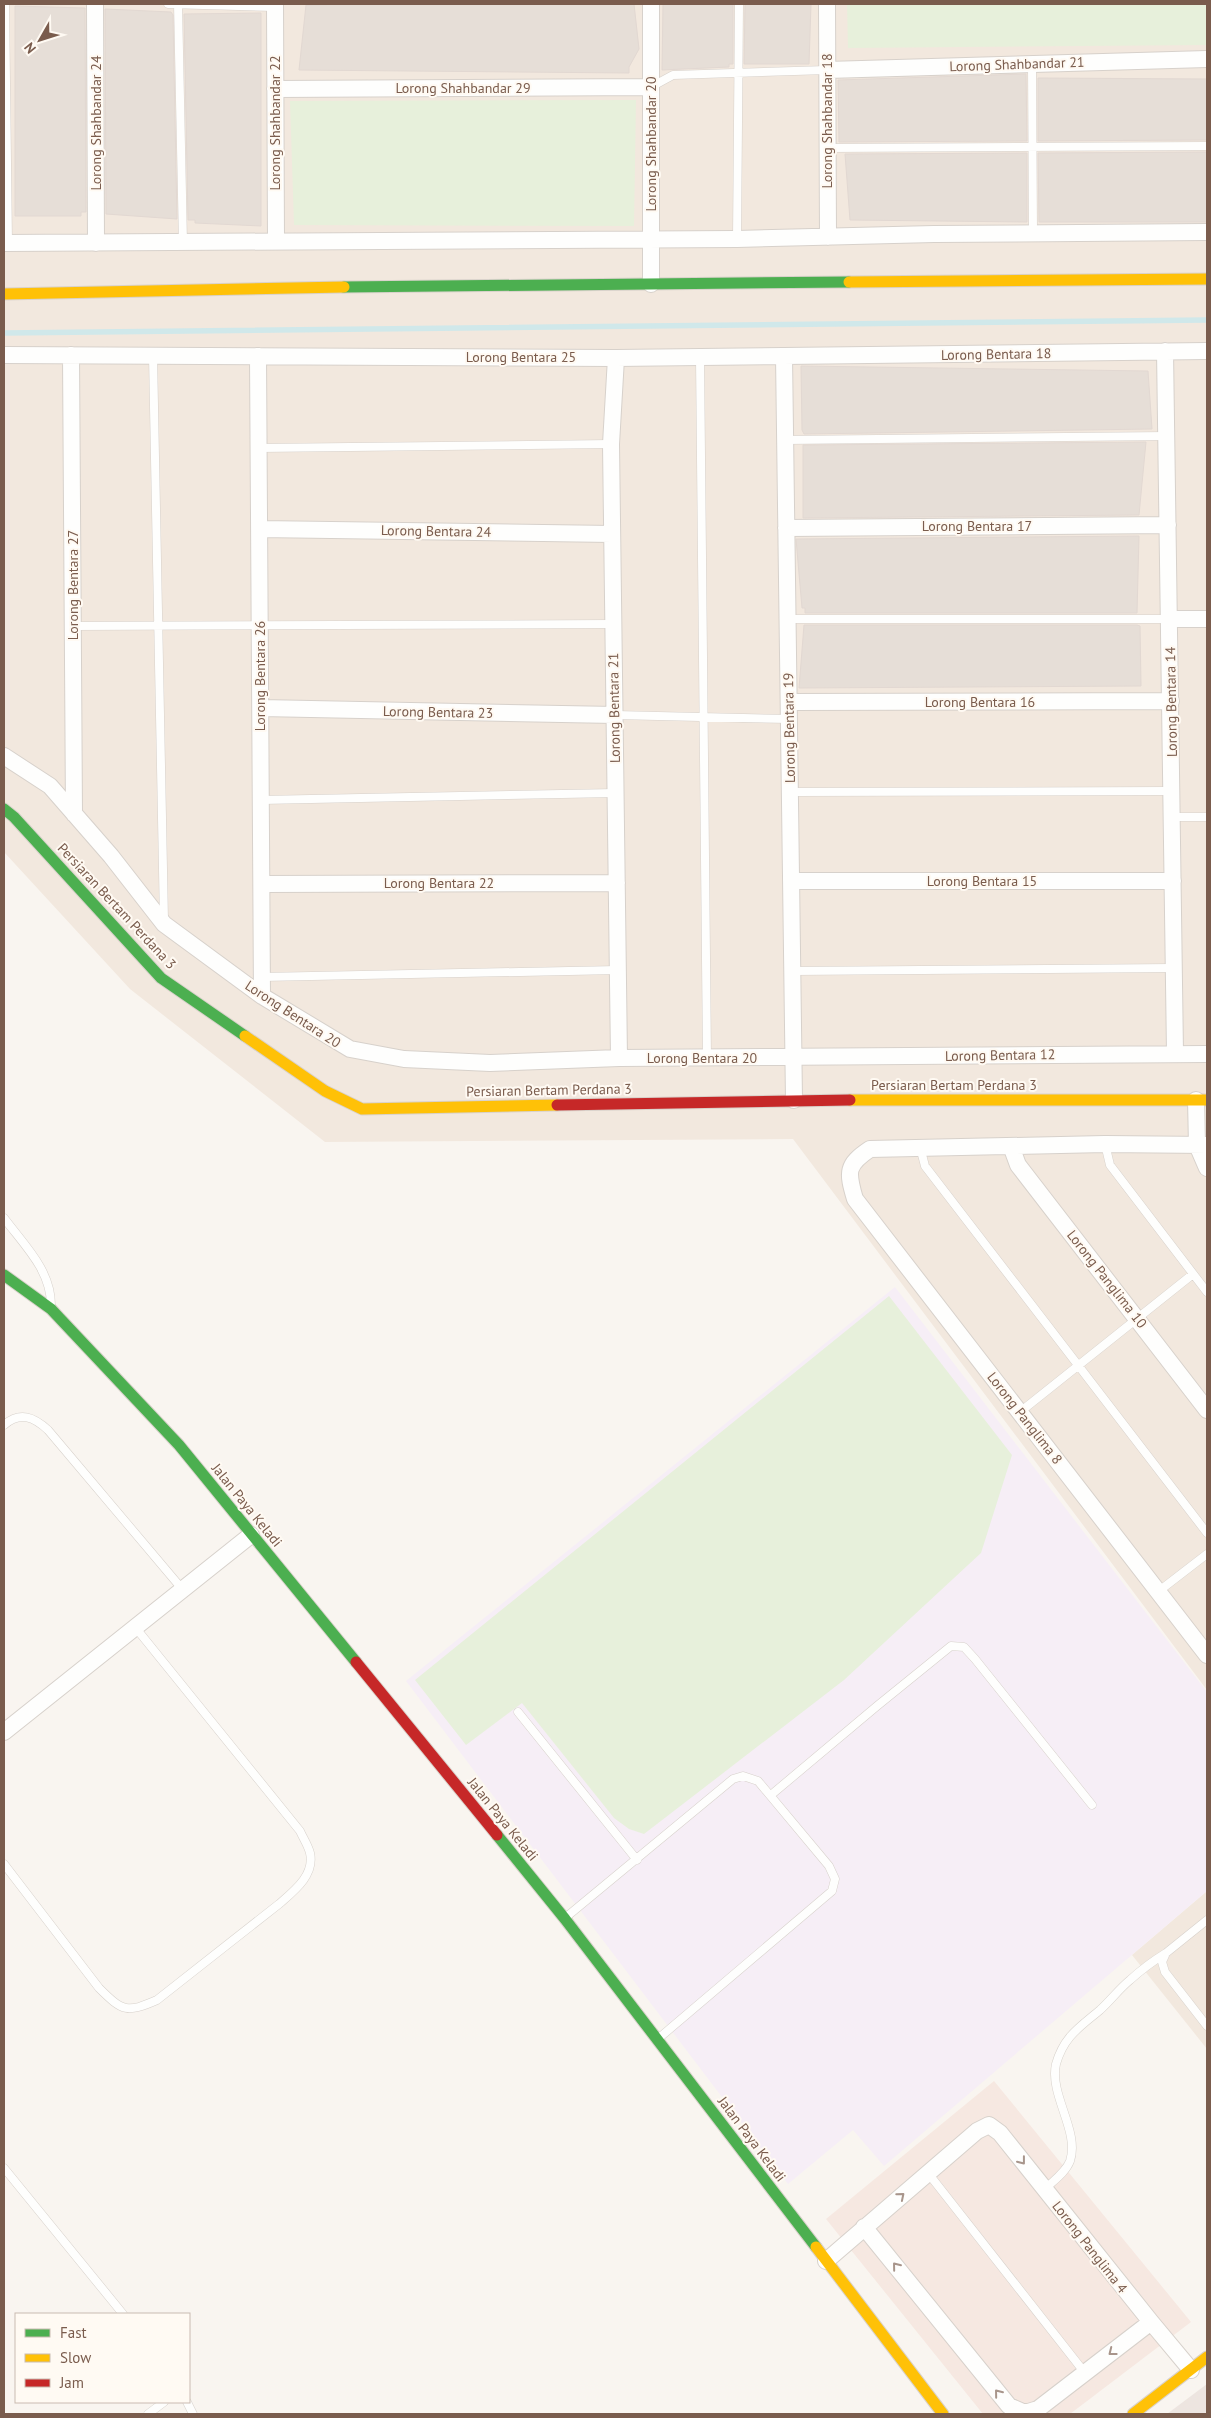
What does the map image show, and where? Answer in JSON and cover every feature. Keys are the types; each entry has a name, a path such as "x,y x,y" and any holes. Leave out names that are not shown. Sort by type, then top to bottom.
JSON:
{"street":[{"name":"Lorong Shahbandar 24","path":"95,4 96,243"},
{"name":"Lorong Shahbandar 20","path":"651,4 651,284"},
{"name":"Lorong Shahbandar 18","path":"827,4 828,237"},
{"name":"Lorong Shahbandar 22","path":"275,5 276,242"},
{"name":"Lorong Shahbandar 21","path":"827,70 1207,59"},
{"name":"Lorong Shahbandar 29","path":"275,89 651,87"},
{"path":"6,243 737,239 934,234 1207,232"},
{"path":"4,294 651,284 1207,279"},
{"name":"Lorong Bentara 18","path":"784,356 1207,351"},
{"name":"Lorong Bentara 14","path":"1165,352 1176,1053"},
{"name":"Lorong Bentara 25","path":"4,355 616,358 784,356"},
{"name":"Lorong Bentara 27","path":"72,355 74,814"},
{"name":"Lorong Bentara 26","path":"258,356 262,996"},
{"name":"Lorong Bentara 19","path":"784,356 794,1100"},
{"name":"Lorong Bentara 21","path":"616,358 611,444 619,1058"},
{"name":"Lorong Bentara 17","path":"786,528 1168,525"},
{"name":"Lorong Bentara 24","path":"260,529 612,534"},
{"path":"1169,619 1207,620"},
{"name":"Lorong Bentara 16","path":"789,702 1171,701"},
{"name":"Lorong Bentara 23","path":"260,708 614,715"},
{"name":"Lorong Bentara 20","path":"4,756 50,786 164,924 262,996 350,1049 404,1059 490,1063 619,1058 793,1058"},
{"name":"Persiaran Bertam Perdana 3","path":"4,809 14,817 161,978 344,1102 362,1109 794,1100 1202,1100"},
{"name":"Lorong Bentara 15","path":"791,881 1173,881"},
{"name":"Lorong Bentara 22","path":"262,884 617,883"},
{"name":"Lorong Bentara 12","path":"793,1058 1207,1054"},
{"path":"1202,1100 1202,1145 1207,1168"},
{"path":"920,1147 1105,1144 1202,1145"},
{"name":"Lorong Panglima 10","path":"1011,1146 1018,1165 1207,1410"},
{"name":"Lorong Panglima 8","path":"920,1147 870,1149 854,1160 848,1178 855,1199 1207,1655"},
{"name":"Jalan Paya Keladi","path":"4,1275 51,1309 179,1445 565,1919 943,2414"},
{"path":"4,1732 251,1535"},
{"name":"Lorong Panglima 4","path":"928,2173 977,2131 989,2125 1000,2133 1191,2370"},
{"path":"826,2260 928,2173"},
{"path":"864,2227 1009,2406 1025,2413 1038,2409 1151,2322"},
{"path":"1133,2414 1207,2357"}],"lane":[{"path":"5,4 6,243"},
{"path":"168,4 275,5"},
{"path":"178,4 183,243"},
{"path":"737,239 739,4"},
{"path":"1032,64 1033,234"},
{"path":"651,87 673,75 827,70"},
{"path":"827,148 1207,146"},
{"path":"154,356 164,924"},
{"path":"700,357 707,1058"},
{"path":"785,440 1167,436"},
{"path":"259,448 611,444"},
{"path":"787,619 1169,619"},
{"path":"73,626 613,624"},
{"path":"614,715 789,719"},
{"path":"790,792 1172,791"},
{"path":"261,800 616,793"},
{"path":"1172,817 1207,817"},
{"path":"792,971 1174,968"},
{"path":"262,977 618,970"},
{"path":"1105,1144 1110,1165 1207,1292"},
{"path":"920,1147 925,1166 1207,1533"},
{"path":"4,1218 43,1269 51,1293 51,1309"},
{"path":"1020,1412 1193,1274"},
{"path":"4,1425 17,1417 24,1416 32,1418 44,1427 183,1590"},
{"path":"1159,1591 1207,1554"},
{"path":"4,1864 99,1988 112,2002 123,2008 136,2009 158,2000 279,1904 298,1888 308,1871 310,1853 300,1831 135,1627"},
{"path":"771,1795 876,1706 951,1646 964,1647 975,1659 1092,1805"},
{"path":"518,1712 637,1860"},
{"path":"565,1919 733,1779 743,1776 758,1781 829,1866 835,1879 832,1891 657,2039"},
{"path":"1044,2189 1066,2169 1070,2160 1068,2130 1055,2080 1056,2066 1062,2048 1086,2019 1100,2010 1147,1965 1166,1953 1207,1920"},
{"path":"1166,1953 1162,1962 1165,1972 1207,2026"},
{"path":"4,2168 122,2313"},
{"path":"928,2173 1085,2373"},
{"path":"148,2414 163,2403"}],"shaded area":[{"path":"4,4 1207,4 1207,1690 793,1139 325,1142 130,989 4,852"},
{"path":"895,1287 1207,1692 1207,1891 884,2166 853,2130 788,2184 406,1681"},
{"path":"1207,1891 1207,2049 1132,1955"},
{"path":"994,2081 1191,2322 1070,2414 983,2414 826,2219"},
{"path":"1207,2384 1207,2414 1167,2414"}],"green space":[{"path":"847,4 1207,4 1207,45 848,48"},
{"path":"636,100 634,226 294,225 290,101"},
{"path":"889,1296 1012,1455 981,1553 844,1680 644,1834 629,1829 614,1818 522,1703 466,1745 415,1680"}],"building":[{"path":"634,4 639,49 629,67 629,73 299,70 306,5"},
{"path":"663,4 733,4 733,64 729,64 729,67 662,70"},
{"path":"745,4 811,4 809,64 744,64"},
{"path":"15,6 85,8 86,212 81,212 81,216 15,216"},
{"path":"105,9 171,12 173,15 177,219 106,214"},
{"path":"261,13 261,226 195,223 195,220 188,220 184,14"},
{"path":"1026,74 1027,141 839,142 838,80"},
{"path":"1038,78 1207,79 1207,140 1038,141"},
{"path":"1207,152 1207,222 1039,222 1038,153"},
{"path":"1027,153 1027,222 850,220 845,154"},
{"path":"801,366 1148,371 1152,429 804,434 802,430"},
{"path":"1146,442 1139,515 803,518 803,445"},
{"path":"1139,536 1137,613 805,613 805,608 802,608 796,539"},
{"path":"804,625 1137,625 1140,626 1141,686 799,688"}],"waterway":[{"path":"4,333 1207,320"}],"traffic: fast":[{"path":"344,287 849,282"},
{"path":"4,809 14,817 161,978 245,1036"},
{"path":"4,1275 51,1309 179,1445 356,1662"},
{"path":"497,1835 565,1919 816,2247"}],"traffic: slow":[{"path":"849,282 1207,279"},
{"path":"4,294 344,287"},
{"path":"245,1036 325,1091 362,1109 557,1105"},
{"path":"850,1100 1207,1100"},
{"path":"816,2247 943,2414"},
{"path":"1133,2414 1207,2357"}],"traffic: jam":[{"path":"557,1105 850,1100"},
{"path":"356,1662 497,1835"}]}
